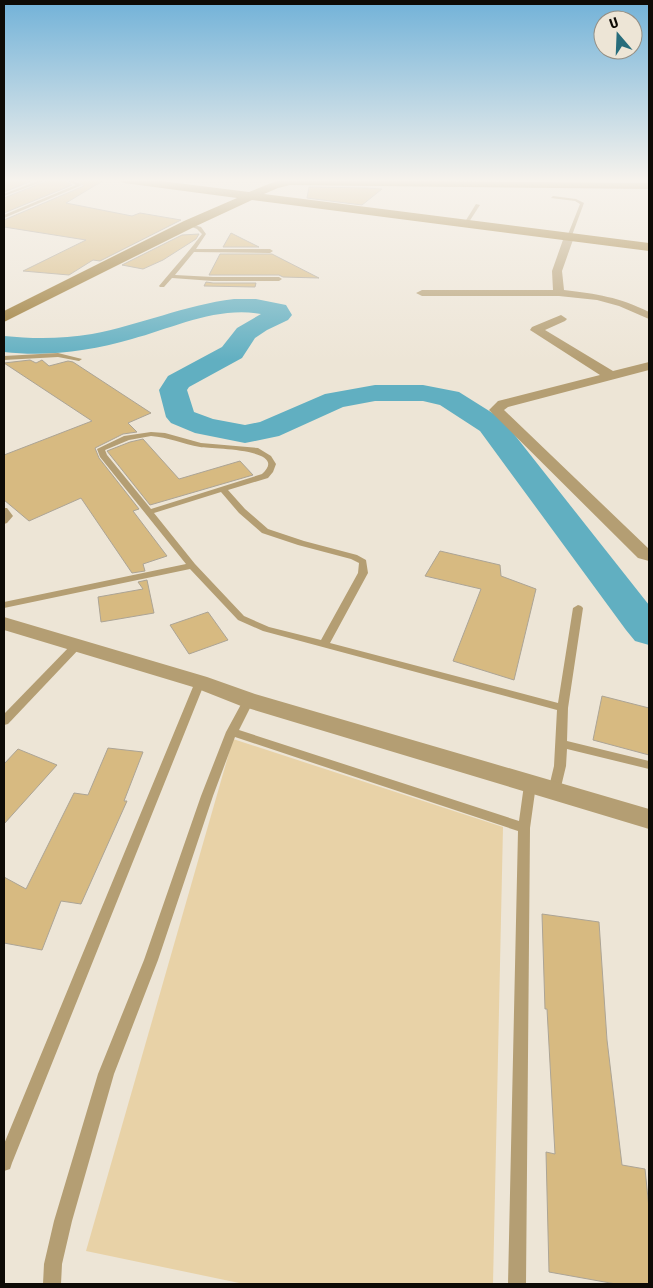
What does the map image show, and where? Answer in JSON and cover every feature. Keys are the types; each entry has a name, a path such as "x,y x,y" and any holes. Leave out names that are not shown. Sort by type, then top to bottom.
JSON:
{"street":[{"path":"4,317 157,240"},
{"path":"559,294 556,271 568,240"},
{"path":"594,240 649,247"},
{"path":"422,294 559,294 614,300 649,316"},
{"path":"561,319 536,330 610,375"},
{"path":"649,376 643,368 610,375 503,404 496,410 644,554 649,556"},
{"path":"4,623 530,785 649,818"}],"lane":[{"path":"162,286 200,240"},
{"path":"193,250 270,251"},
{"path":"169,276 213,279 279,279"},
{"path":"4,358 58,355 79,359"},
{"path":"149,512 265,476 271,472 273,466 263,453 255,450 201,445 164,435 140,435 105,446 100,451 192,566 241,618 266,629 563,708"},
{"path":"224,490 242,511 265,531 363,562 364,573 324,644"},
{"path":"4,510 9,516 4,520"},
{"path":"4,605 192,566"},
{"path":"554,791 563,744 563,708 578,608"},
{"path":"4,721 76,646"},
{"path":"4,1163 200,682"},
{"path":"52,1284 53,1264 63,1221 106,1074 135,1006 207,796 232,732 249,700"},
{"path":"232,732 524,828"},
{"path":"563,744 649,765"},
{"path":"517,1284 524,828 530,785"}],"shaded area":[{"path":"233,739 503,827 493,1284 244,1284 86,1251"}],"building":[{"path":"86,240 141,240 100,261 93,260 69,275 23,271"},
{"path":"172,240 194,240 163,260 143,269 122,265"},
{"path":"227,240 245,240 259,247 223,247"},
{"path":"220,254 272,254 319,278 283,277 279,275 209,275"},
{"path":"206,282 256,283 255,287 204,286"},
{"path":"30,360 36,363 42,360 49,366 68,361 73,362 151,413 128,423 137,432 123,434 95,448 99,458 139,509 133,511 167,556 143,564 145,571 132,573 81,498 29,521 4,500 4,455 92,421 4,363"},
{"path":"143,439 179,479 240,461 253,475 150,505 107,451"},
{"path":"440,551 500,565 501,576 536,589 514,680 453,661 481,589 425,576"},
{"path":"147,580 154,613 101,622 98,597 143,589 138,582"},
{"path":"208,612 228,640 189,654 170,625"},
{"path":"602,696 649,708 649,755 593,740"},
{"path":"108,748 143,752 124,801 127,801 81,904 61,901 42,950 4,943 4,877 26,889 74,793 88,795"},
{"path":"18,749 57,765 4,824 4,764"},
{"path":"542,914 599,922 607,1040 622,1165 645,1169 649,1208 649,1284 616,1284 549,1272 546,1152 555,1154 547,1009 545,1009"}],"waterway":[{"path":"4,344 40,346 67,345 92,341 124,334 190,314 234,306 256,306 278,310 280,315 246,333 236,344 233,352 178,382 173,390 181,417 206,427 245,434 268,430 335,400 375,393 423,393 449,398 491,425 649,631"}]}
